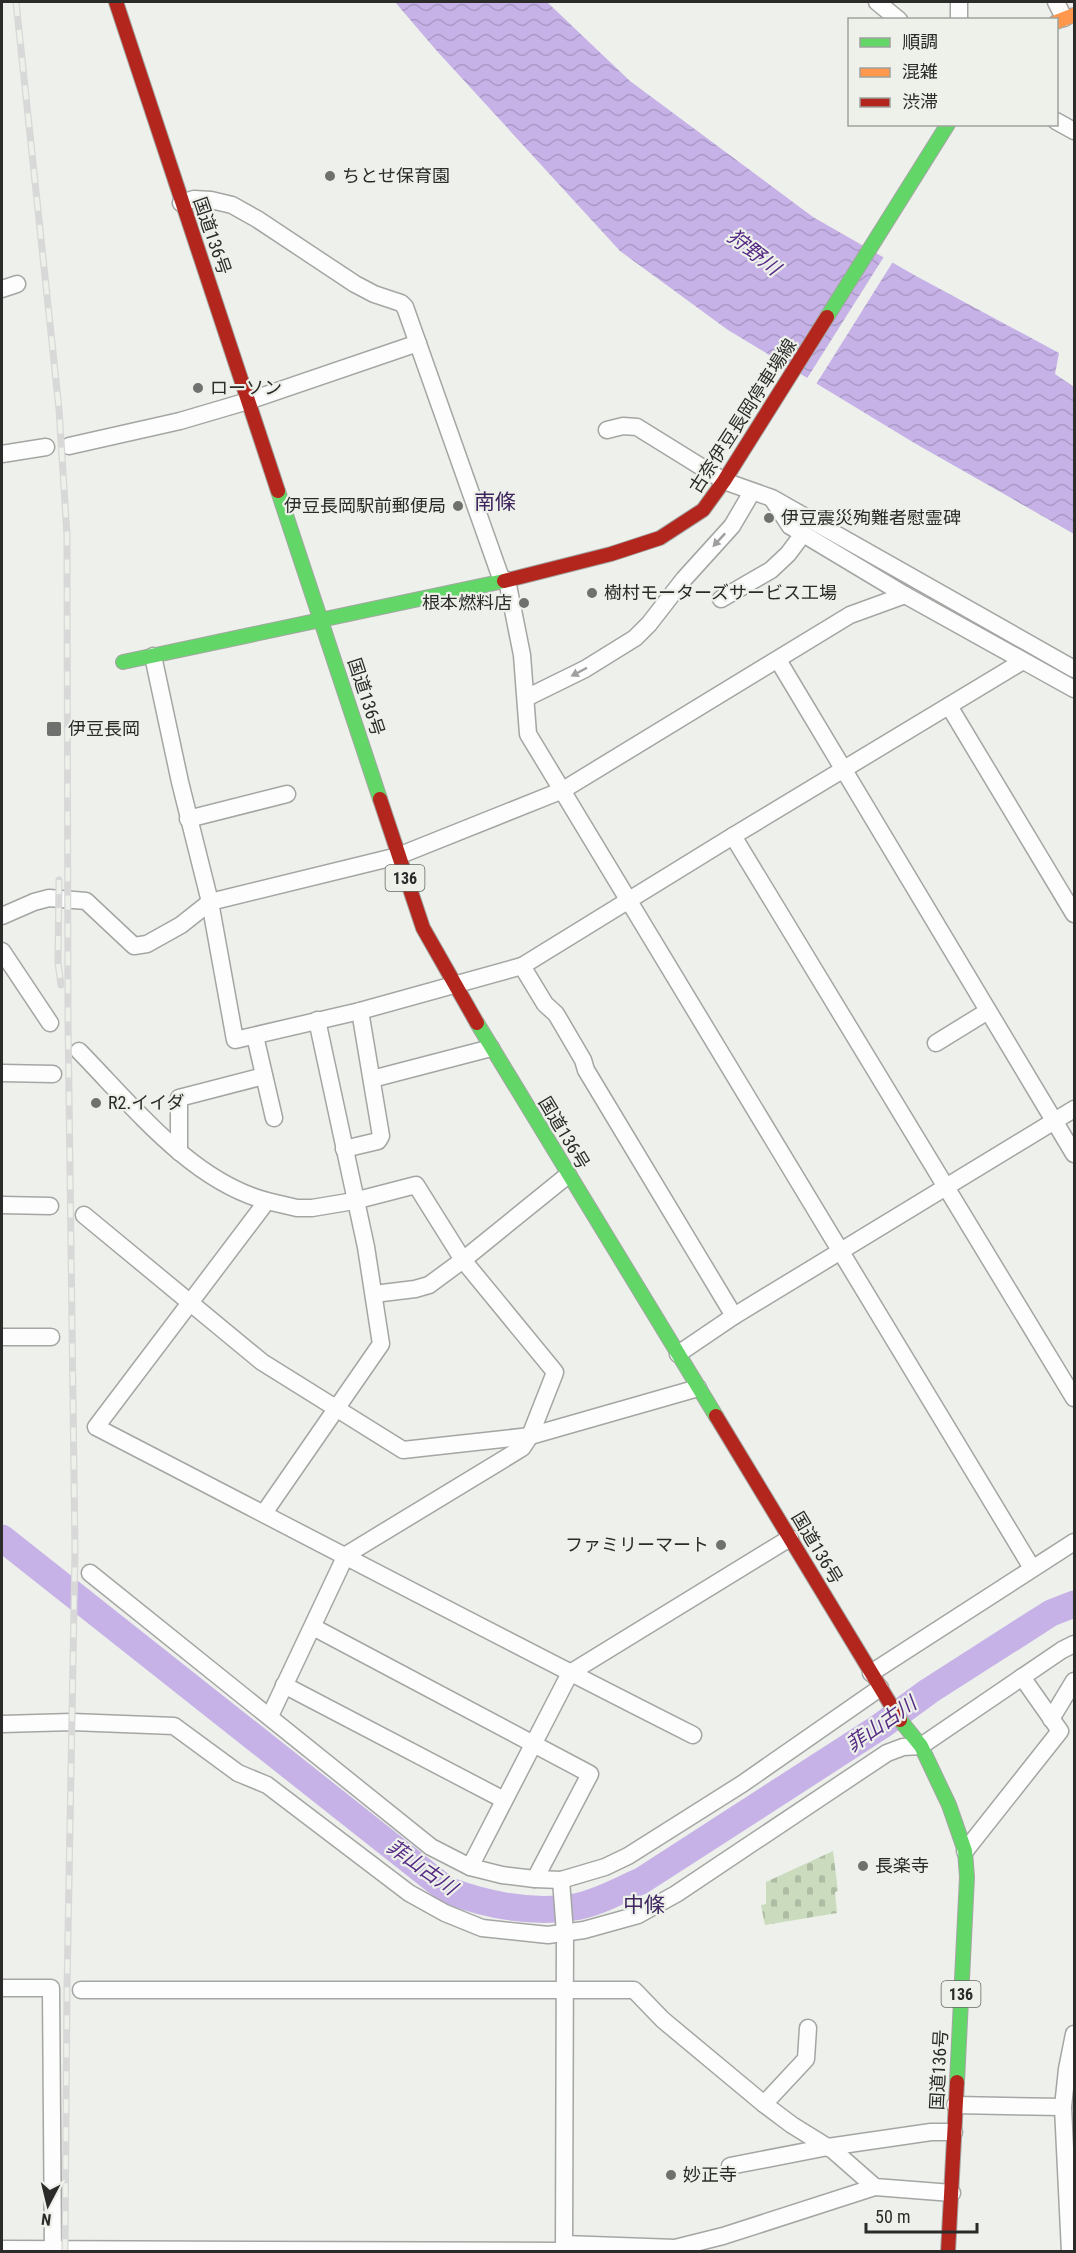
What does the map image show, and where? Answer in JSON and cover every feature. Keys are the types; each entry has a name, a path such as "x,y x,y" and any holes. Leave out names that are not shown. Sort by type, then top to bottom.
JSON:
{"main road":[{"name":"国道136号","path":"116,2 423,928 491,1048 883,1693 909,1733 921,1746 950,1805 965,1851 967,1877 948,2252"},
{"name":"古奈伊豆長岡停車場線","path":"123,662 505,581 611,554 660,538 681,526 704,510 724,481 947,126"}],"street":[{"path":"877,2 897,18"},
{"path":"959,2 959,18"},
{"path":"1056,2 1065,18"},
{"path":"1058,122 1074,131"},
{"path":"181,202 194,199 232,205 355,284 374,294 401,303 405,307 505,581 522,656 528,734 1032,1568"},
{"path":"69,446 160,426 248,401 418,343"},
{"path":"607,430 623,426 637,427 724,481 772,498 1074,669"},
{"path":"2,454 46,447"},
{"path":"526,698 585,669 635,638 732,526 752,492"},
{"path":"772,498 789,526 905,595 1074,689"},
{"path":"722,599 771,570 788,554 803,534"},
{"path":"2,916 49,898 86,901 134,946 147,944 182,925 210,902 398,856 563,790 850,615 905,595"},
{"path":"153,656 188,819 210,902 235,1040 360,1011 522,966 1023,662"},
{"path":"778,660 1074,1154"},
{"path":"949,706 1074,914"},
{"path":"188,819 287,794"},
{"path":"733,836 1074,1398"},
{"path":"2,951 50,1023"},
{"path":"522,966 545,1004 556,1014 583,1060 586,1070 735,1316"},
{"path":"344,1149 381,1138 360,1011"},
{"path":"936,1043 988,1011"},
{"path":"264,1513 381,1344 366,1246 354,1200 317,1020"},
{"path":"255,1036 274,1118"},
{"path":"372,1079 491,1048"},
{"path":"79,1052 179,1152 228,1186 248,1196 302,1209 354,1200 416,1185 463,1260 555,1372 530,1436 522,1448 346,1555 270,1716"},
{"path":"2,1073 53,1074"},
{"path":"179,1152 179,1098 264,1076"},
{"path":"678,1354 735,1316 1074,1110"},
{"path":"374,1294 424,1288 463,1260 568,1175"},
{"path":"267,1201 96,1427 693,1735"},
{"path":"2,1205 50,1206"},
{"path":"84,1215 262,1362 403,1450 530,1436 698,1388"},
{"path":"2,1337 51,1337"},
{"path":"470,1867 570,1673 790,1538"},
{"path":"871,1673 1074,1542"},
{"path":"90,1573 431,1847 470,1867 502,1875 561,1882 605,1867 628,1856 883,1693"},
{"path":"313,1627 590,1774 535,1879"},
{"path":"2,1724 72,1722 174,1726 238,1773 267,1785 409,1893 445,1913 482,1928 525,1934 584,1930 638,1915 676,1894 894,1749 921,1746 1074,1644"},
{"path":"965,1851 1060,1731 1022,1677"},
{"path":"1050,1719 1074,1681"},
{"path":"284,1685 504,1800"},
{"path":"561,1882 565,1931 564,2249"},
{"path":"2,1988 51,1988 52,2250"},
{"path":"81,1990 634,1989 670,2025 764,2104 792,2125 828,2147 875,2187"},
{"path":"764,2104 806,2059 808,2028"},
{"path":"1070,2252 1063,2107 1074,2034"},
{"path":"955,2105 1063,2107"},
{"path":"730,2166 828,2147 930,2132 954,2132"},
{"path":"2,2249 660,2250 723,2236 875,2187 952,2193"}],"green space":[{"path":"833,1851 838,1891 835,1892 837,1913 765,1925 761,1905 766,1904 766,1882"}],"water":[{"name":"狩野川","path":"395,2 547,2 630,81 813,217 916,276 1059,353 1055,374 1074,387 1074,534 916,444 728,330 620,251"}],"pier":[{"path":"885,255 894,260 815,386 806,380"}],"waterway":[{"name":"菲山古川","path":"2,1538 447,1890 494,1904 526,1909 559,1909 584,1905 641,1881 881,1726 929,1691 1051,1613 1074,1604"}],"railway":[{"path":"16,2 59,409 67,535 68,1020 75,1552 65,2252"},
{"path":"59,880 58,963 61,985"}],"traffic: fast":[{"path":"827,317 947,126"},
{"path":"278,491 380,799"},
{"path":"123,662 504,581"},
{"path":"477,1023 716,1416"},
{"path":"900,1720 921,1746 949,1805 965,1851 967,1877 957,2082"}],"traffic: slow":[{"path":"1058,21 1074,15"}],"traffic: jam":[{"path":"116,2 278,491"},
{"path":"504,581 611,554 660,538 703,510 724,481 827,317"},
{"path":"380,799 423,928 477,1023"},
{"path":"716,1416 900,1720"},
{"path":"948,2252 957,2082"}],"place":[{"name":"ちとせ保育園","path":"330,176"},
{"name":"ローソン","path":"198,388"},
{"name":"伊豆長岡駅前郵便局","path":"458,506"},
{"name":"伊豆震災殉難者慰霊碑","path":"769,518"},
{"name":"樹村モーターズサービス工場","path":"592,593"},
{"name":"根本燃料店","path":"524,603"},
{"name":"伊豆長岡","path":"54,729"},
{"name":"R2.イイダ","path":"96,1103"},
{"name":"ファミリーマート","path":"721,1545"},
{"name":"長楽寺","path":"863,1866"},
{"name":"妙正寺","path":"671,2175"}],"district":[{"name":"南條","path":"495,502"},
{"name":"中條","path":"644,1905"}]}
